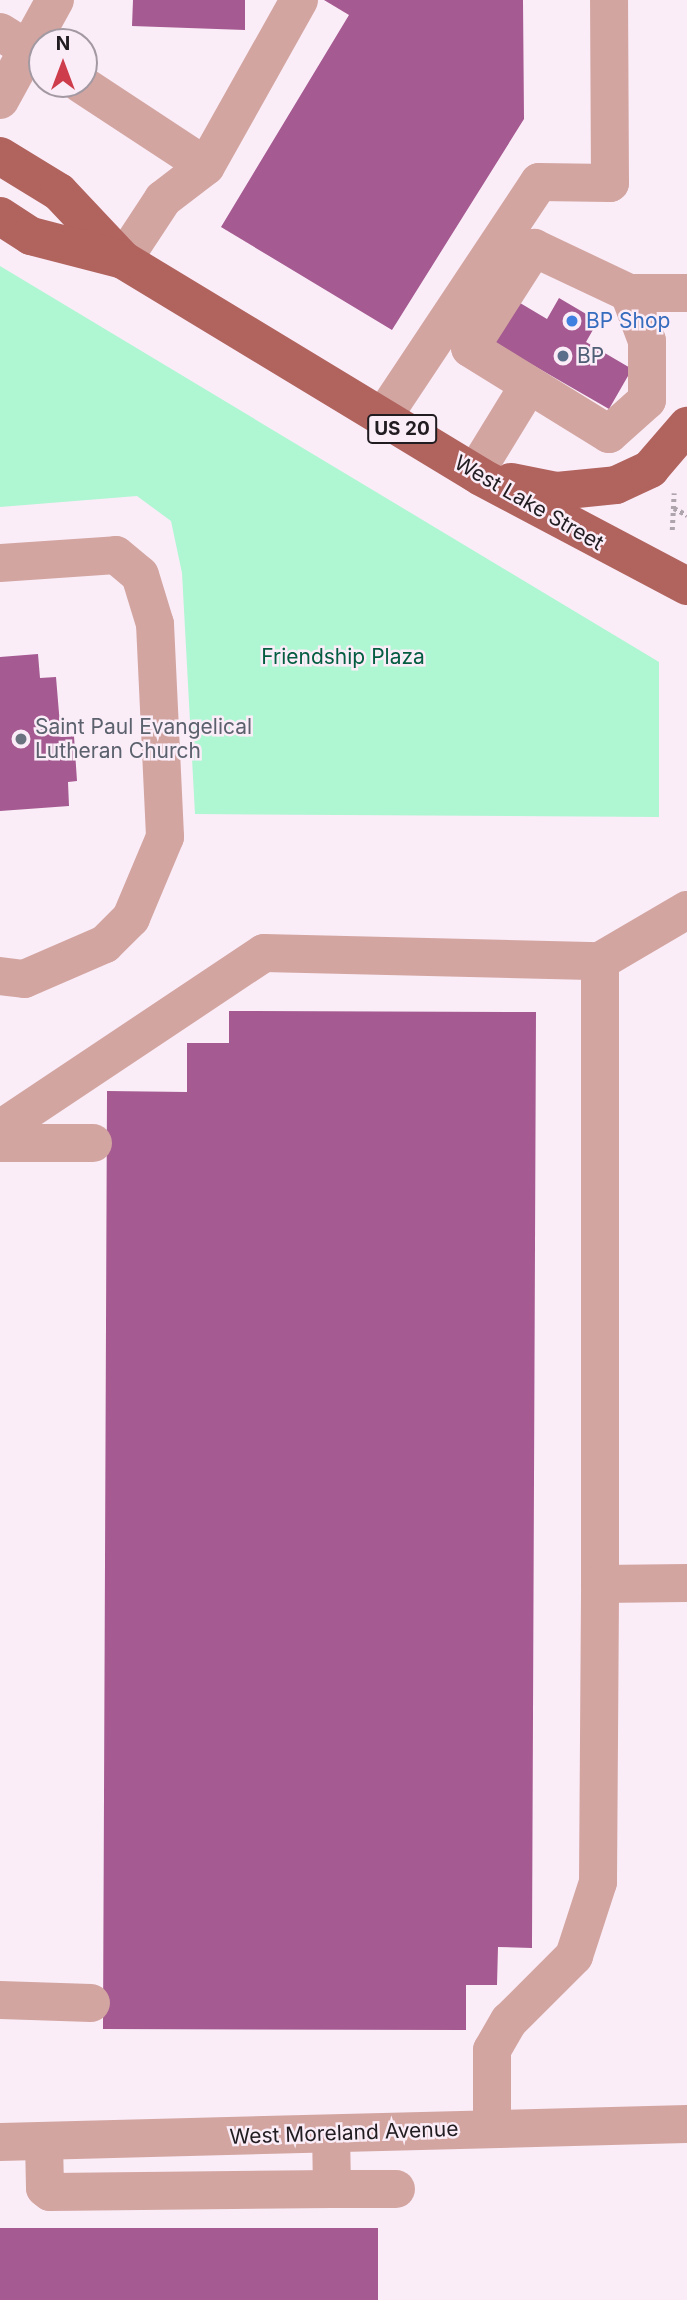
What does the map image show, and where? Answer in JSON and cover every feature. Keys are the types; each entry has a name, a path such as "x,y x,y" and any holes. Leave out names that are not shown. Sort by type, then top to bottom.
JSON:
{"main road":[{"name":"West Lake Street","path":"0,156 59,192 123,260 478,475 687,586"},
{"name":"West Lake Street","path":"0,216 31,236 123,260"},
{"path":"478,475 557,491 616,485 650,469 687,426"}],"street":[{"path":"0,100 24,47 55,0"},
{"path":"123,260 163,199 206,166 299,0"},
{"path":"383,417 539,182 610,183 609,0"},
{"path":"98,95 206,166"},
{"path":"629,293 647,341 647,400 609,434 470,348 534,248 629,293 687,293"},
{"path":"478,475 529,385"},
{"path":"0,563 116,555 140,575 155,624 165,836 131,918 105,944 24,979 0,976"},
{"path":"0,1129 264,953 600,961 687,910"},
{"path":"492,2129 492,2050 509,2021 574,1956 598,1882 600,961"},
{"path":"0,1143 93,1143"},
{"path":"600,1584 687,1583"},
{"path":"0,2000 91,2003"},
{"name":"West Moreland Avenue","path":"0,2142 687,2124"},
{"path":"331,2134 331,2189"},
{"path":"44,2141 45,2188 50,2192 396,2189"}],"path":[{"path":"672,530 674,508 687,515"}],"green space":[{"name":"Friendship Plaza","path":"0,266 659,662 659,817 195,814 182,573 171,521 137,496 0,507"}],"building":[{"path":"133,0 245,0 245,30 132,26"},
{"path":"324,0 523,0 524,119 392,330 221,227 349,15"},
{"name":"BP","path":"510,297 547,319 559,298 598,321 586,342 632,369 609,409 486,338"},
{"path":"38,654 40,678 56,677 61,737 74,736 77,781 68,782 69,806 0,811 0,657"},
{"path":"229,1011 536,1012 532,1948 498,1947 497,1985 466,1985 466,2030 103,2029 107,1091 187,1092 187,1043 229,1043"},
{"path":"0,2228 378,2228 378,2300 0,2300"}],"place":[{"name":"BP Shop","path":"572,321"},
{"name":"BP","path":"563,356"},
{"name":"Saint Paul Evangelical Lutheran Church","path":"21,739"}]}
